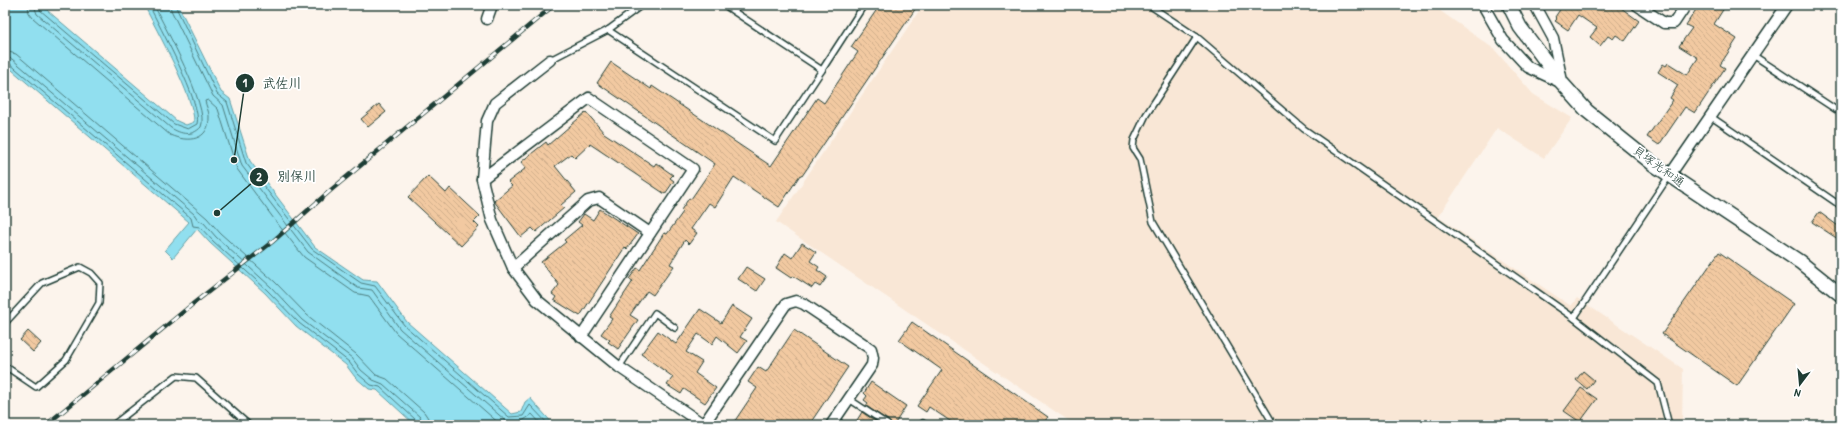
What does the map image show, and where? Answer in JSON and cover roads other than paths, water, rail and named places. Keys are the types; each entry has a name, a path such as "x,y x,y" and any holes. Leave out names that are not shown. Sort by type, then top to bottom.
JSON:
{"street":[{"path":"487,19 492,5"},
{"path":"1483,5 1503,40 1528,67 1562,83"},
{"name":"貝塚光和通","path":"1509,5 1520,27 1562,83 1587,111 1653,164 1800,262 1841,294"},
{"path":"1535,5 1553,38 1562,83"},
{"path":"1637,5 1664,23 1674,23 1686,5"},
{"path":"1670,175 1787,5"},
{"path":"550,60 495,103 487,121 482,179 492,220 514,268 537,300 619,367 704,425 786,304 796,301 804,304 871,350 873,358 872,365 832,425"},
{"path":"482,179 589,98 693,169 581,337"},
{"path":"514,268 588,201 599,198 650,233"}],"lane":[{"path":"550,60 608,30 642,5"},
{"path":"724,5 822,70"},
{"path":"608,30 775,141 864,5"},
{"path":"1149,5 1197,37 1304,129 1574,318 1658,383 1669,425"},
{"path":"1197,37 1146,116 1134,140 1133,148 1140,159 1153,222 1273,425"},
{"path":"1753,55 1841,113"},
{"path":"1710,116 1841,206"},
{"path":"1574,318 1670,175"},
{"path":"5,323 42,283 80,267 100,282 100,303 66,360 36,388 5,366"},
{"path":"619,367 655,313 676,328"},
{"path":"113,425 176,376 196,378 249,425"},
{"path":"849,398 887,424"}],"water":[{"path":"5,5 41,5 177,121 186,125 194,122 193,111 182,81 144,5 178,5 221,92 230,99 250,161 315,247 363,280 377,281 407,322 512,414 521,412 525,402 530,398 554,425 415,425 377,390 369,389 355,377 346,365 296,326 265,293 210,243 197,229 173,258 165,250 189,222 5,64"}],"railway":[{"path":"46,425 194,303 272,242 331,190 554,5"}],"place":[{"name":"武佐川","path":"234,160"},
{"name":"別保川","path":"217,213"}]}
